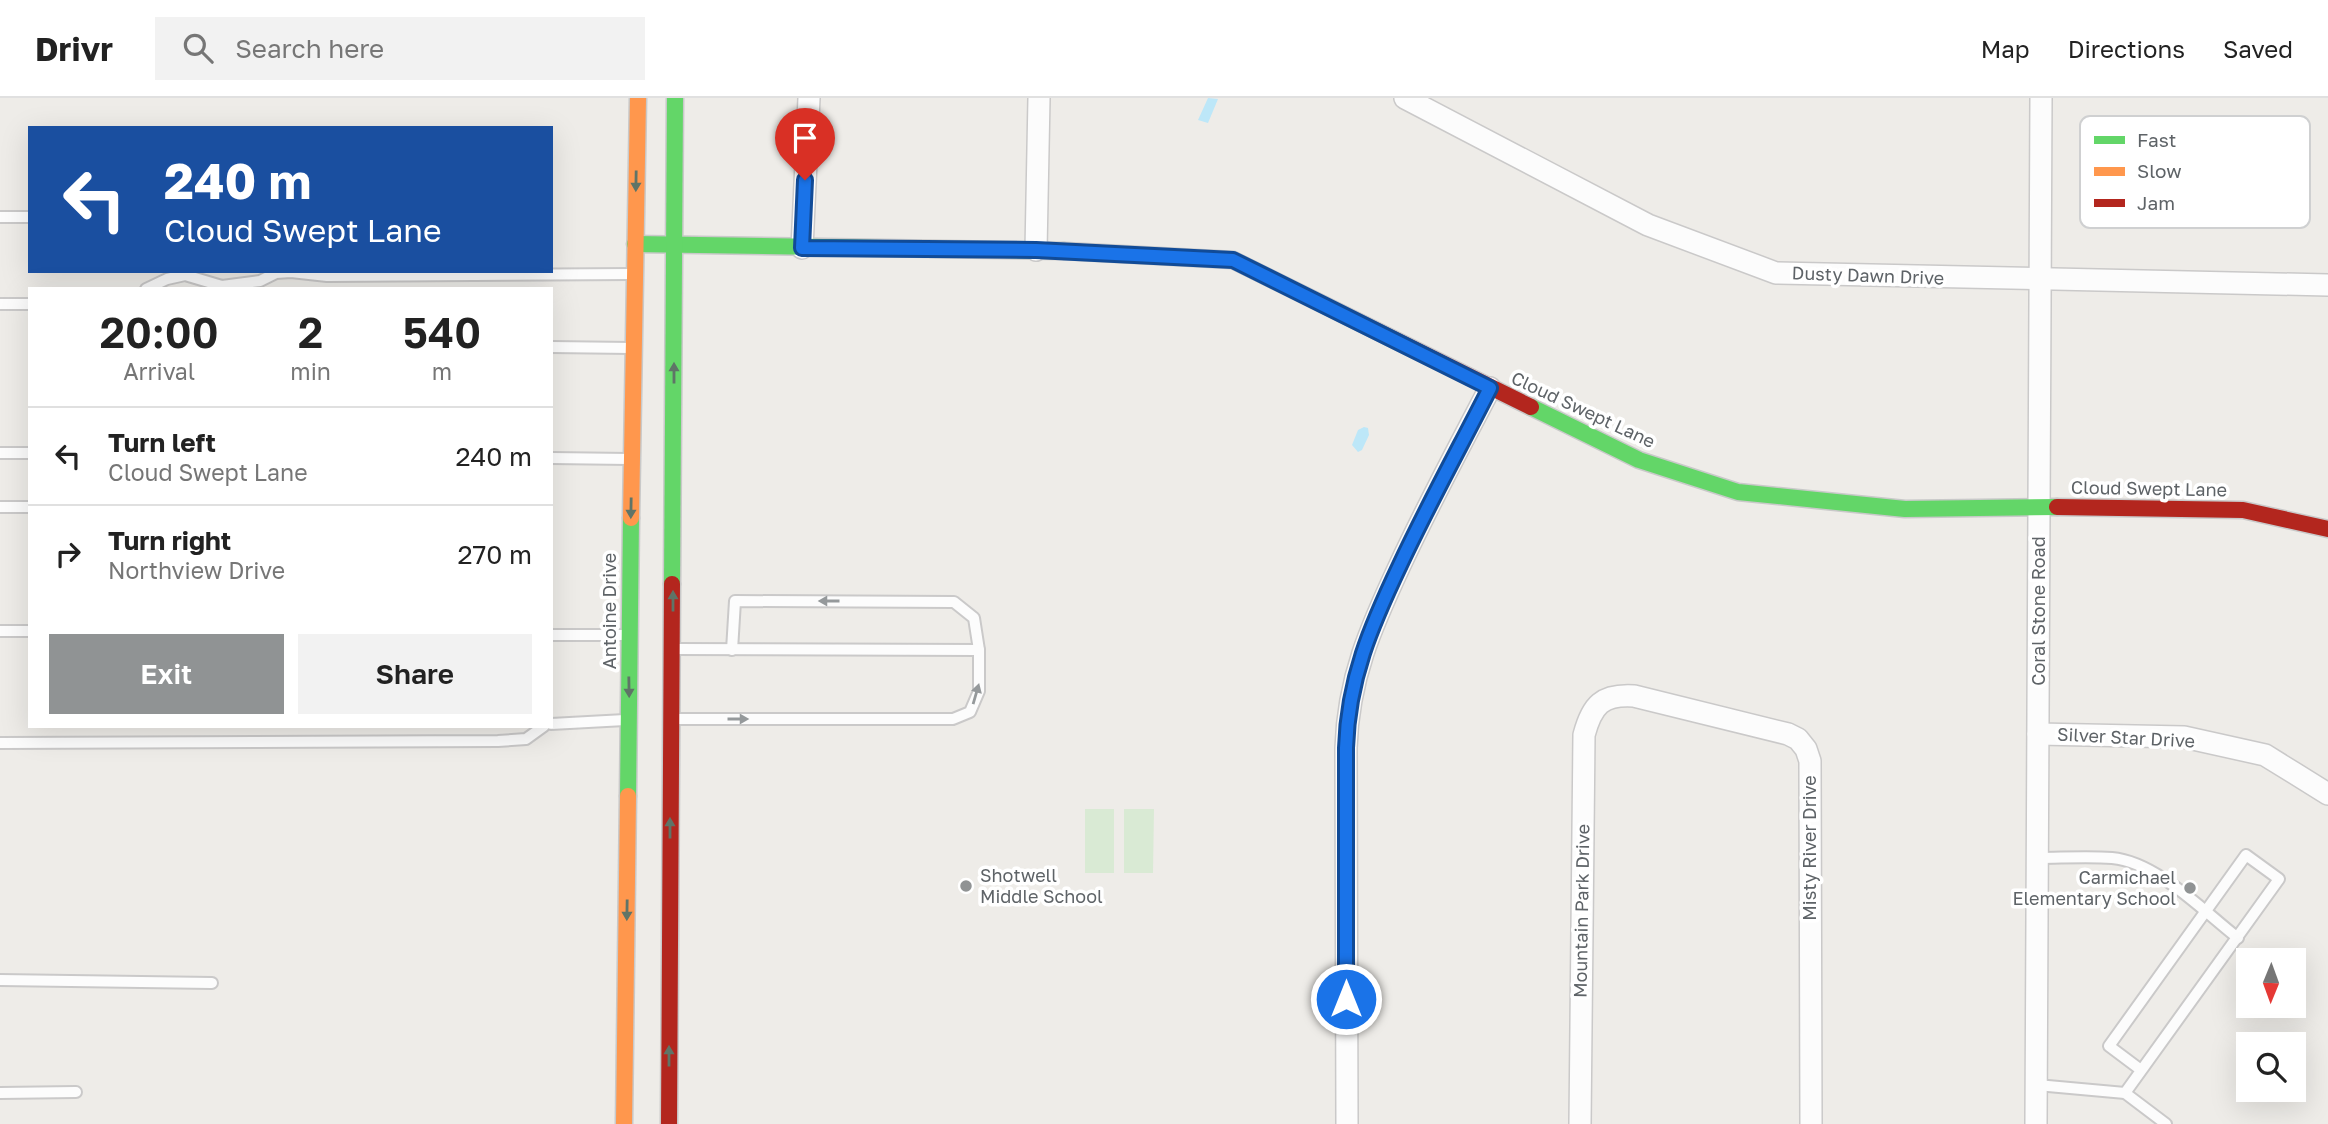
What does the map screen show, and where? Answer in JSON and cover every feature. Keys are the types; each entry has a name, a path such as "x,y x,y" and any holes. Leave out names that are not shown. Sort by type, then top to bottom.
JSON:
{"main road":[{"name":"Antoine Drive","path":"638,98 629,635 650,719 669,1124"},
{"name":"Antoine Drive","path":"624,1124 650,719 673,649 675,98"},
{"name":"Cloud Swept Lane","path":"635,244 1036,250 1233,260 1639,460 1738,492 1905,509 2040,507 2243,510 2328,529"}],"street":[{"path":"802,248 809,98"},
{"path":"1036,250 1039,98"},
{"name":"Dusty Dawn Drive","path":"1405,98 1648,225 1776,274 2328,285"},
{"name":"Coral Stone Road","path":"2036,1124 2041,98"},
{"path":"1347,1124 1346,748 1352,690 1361,656 1379,610 1419,523 1490,388"},
{"name":"Misty River Drive","path":"1600,702 1620,695 1634,696 1773,729 1798,739 1806,749 1810,761 1811,1124"},
{"name":"Mountain Park Drive","path":"1580,1124 1584,735 1589,716 1600,702"},
{"name":"Silver Star Drive","path":"2038,734 2184,737 2265,755 2328,794"}],"lane":[{"path":"0,217 28,217"},
{"path":"150,287 185,275 222,286 260,281 276,273"},
{"path":"300,273 327,276 634,275"},
{"path":"0,304 28,304"},
{"path":"553,347 633,348"},
{"path":"0,453 28,453"},
{"path":"553,458 631,459"},
{"path":"0,506 28,507"},
{"path":"553,724 650,719 953,719 970,712 979,691 979,650 974,618 954,602 735,601 732,650"},
{"path":"0,631 28,631"},
{"path":"553,635 629,635"},
{"path":"673,649 979,650"},
{"path":"0,743 498,741 526,739 541,728"},
{"path":"2125,1093 2279,879 2246,855 2109,1046 2141,1070"},
{"path":"2037,858 2114,858 2137,865 2160,877 2238,938"},
{"path":"0,980 212,983"},
{"path":"2037,1085 2125,1093 2166,1124"},
{"path":"0,1093 76,1092"}],"green space":[{"path":"1085,809 1114,809 1114,873 1085,873"},
{"path":"1124,809 1154,809 1153,873 1124,873"}],"water":[{"path":"1208,98 1218,99 1208,123 1198,120"},
{"path":"1368,428 1369,435 1362,450 1358,452 1352,445 1358,430"}],"traffic: fast":[{"path":"672,584 675,98"},
{"path":"635,244 1064,251"},
{"path":"1531,407 1639,460 1738,492 1905,509 2057,507"},
{"path":"628,796 631,518"}],"traffic: slow":[{"path":"631,518 638,98"},
{"path":"624,1124 628,796"}],"traffic: jam":[{"path":"1064,251 1233,260 1531,407"},
{"path":"2057,507 2243,510 2328,529"},
{"path":"669,1124 672,584"}],"place":[{"name":"Shotwell Middle School","path":"966,886"},
{"name":"Carmichael Elementary School","path":"2190,888"}],"route":[{"path":"805,180 802,248 1036,250 1233,260 1490,388 1419,523 1379,610 1354,679 1346,725 1346,999"}]}
